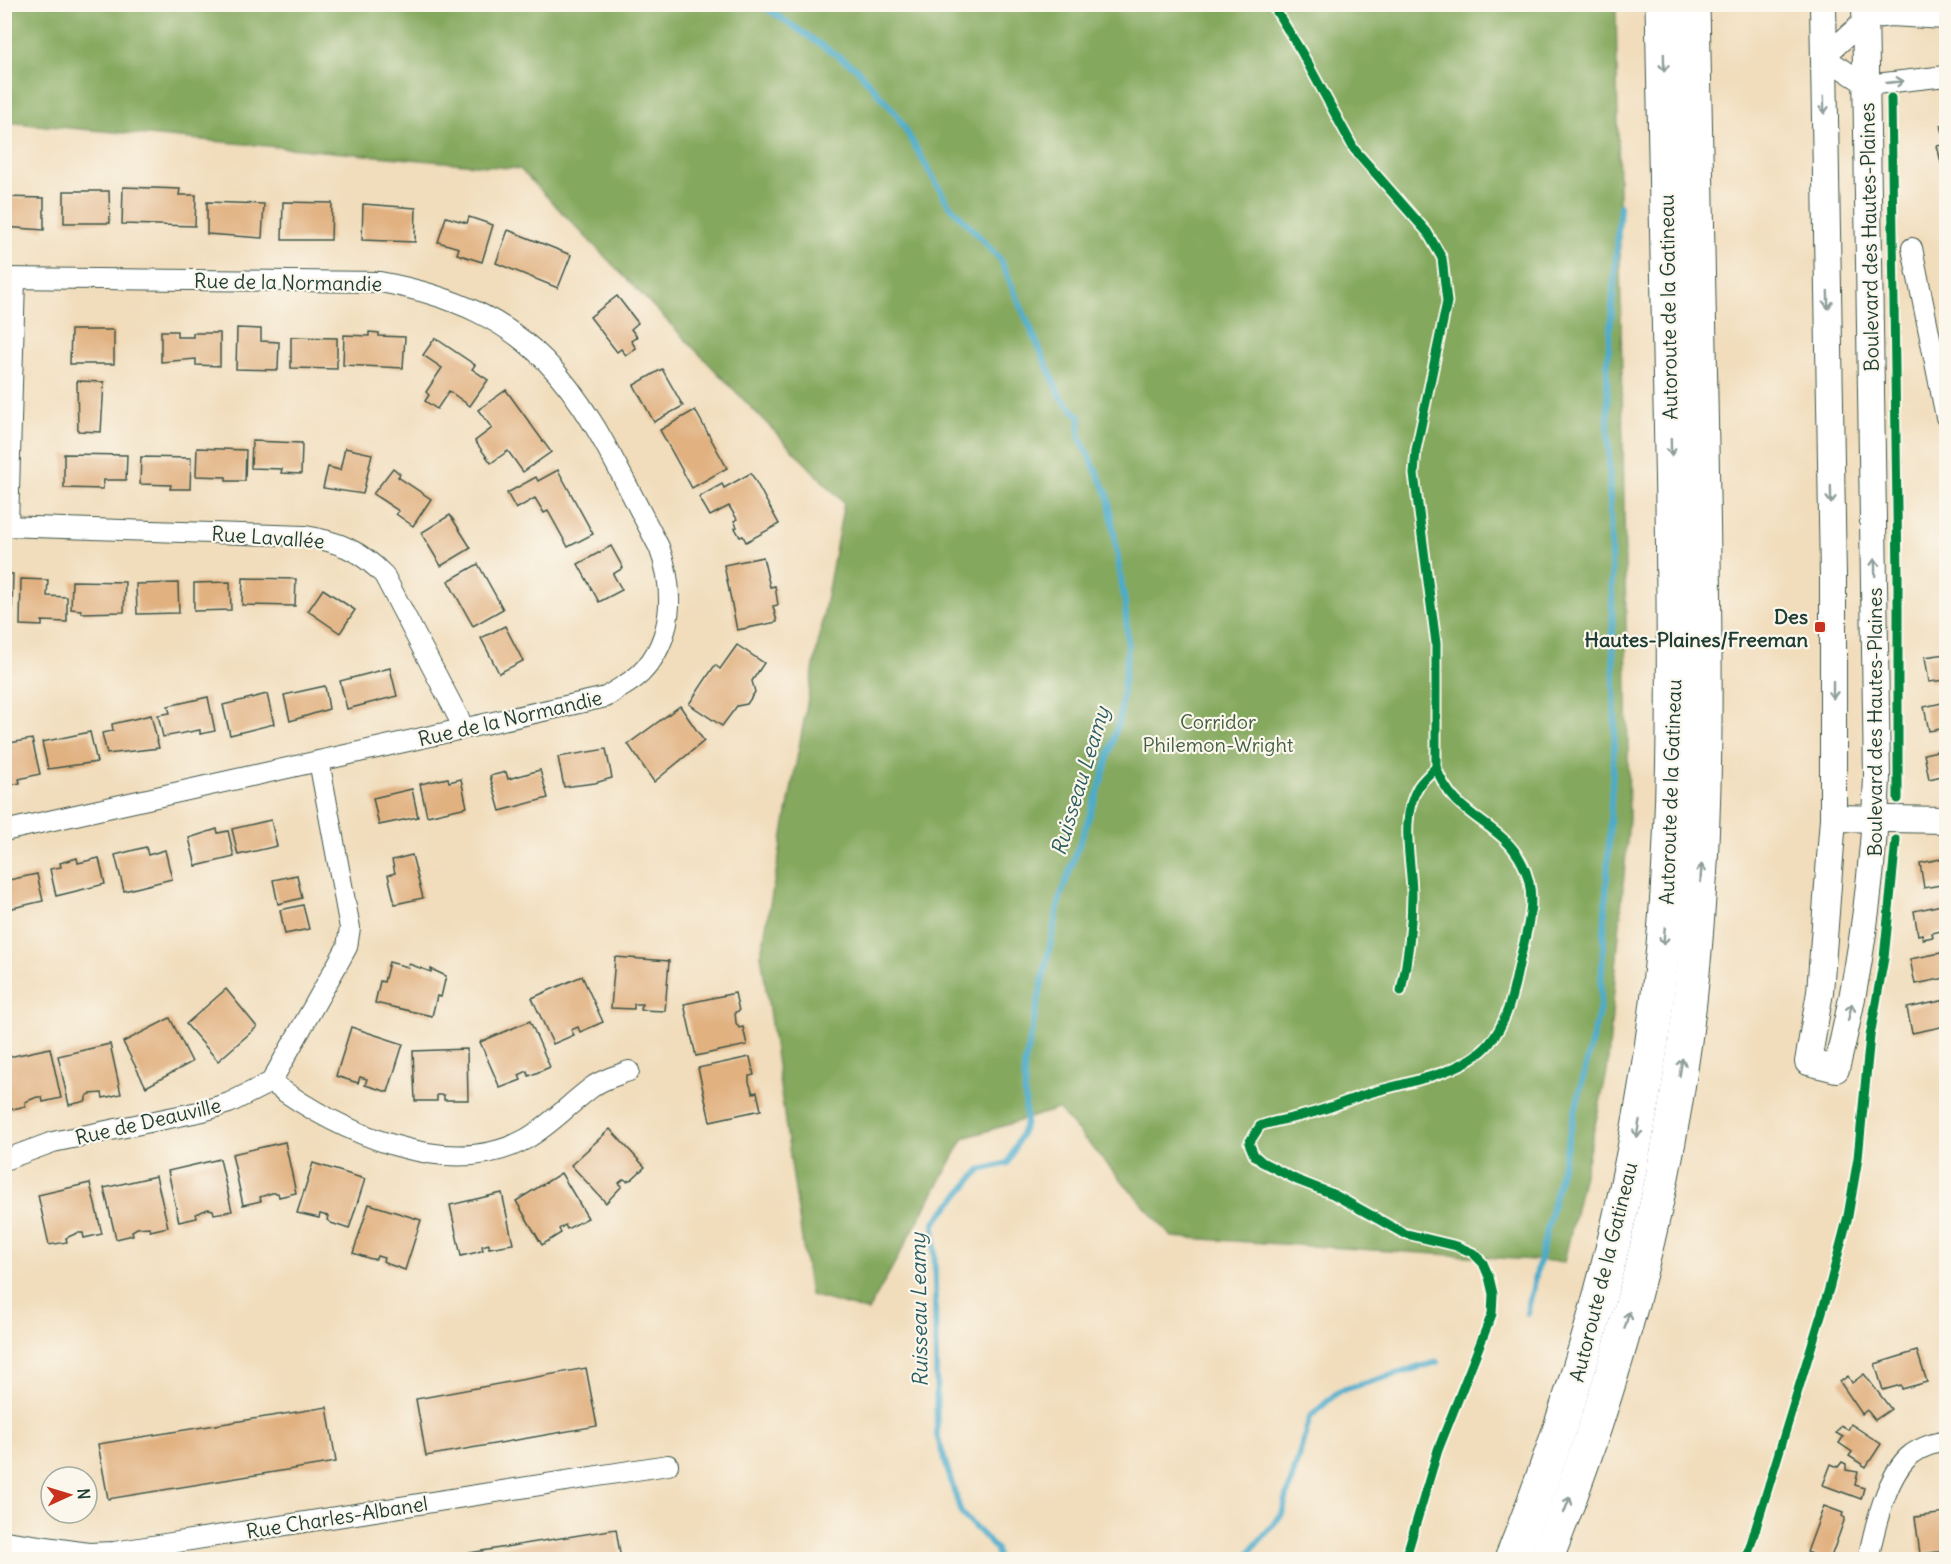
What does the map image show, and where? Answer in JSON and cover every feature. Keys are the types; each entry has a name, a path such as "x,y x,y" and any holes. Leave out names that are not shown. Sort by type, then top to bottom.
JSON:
{"highway":[{"name":"Autoroute de la Gatineau","path":"1511,1560 1548,1465 1575,1386 1612,1251 1646,1085 1663,949 1671,833 1674,693 1662,4"},
{"name":"Autoroute de la Gatineau","path":"1546,1560 1593,1432 1646,1247 1680,1075 1696,937 1704,806 1706,665 1693,4"}],"street":[{"name":"Boulevard des Hautes-Plaines","path":"1822,4 1833,576 1833,818 1820,992 1808,1062 1836,1069 1859,969 1873,868 1875,819 1876,640 1866,12"},
{"path":"1947,19 1890,16 1866,12 1824,57 1867,86 1947,76"},
{"path":"1912,248 1947,417"},
{"path":"6,526 10,279"},
{"name":"Rue de la Normandie","path":"4,831 606,697 640,674 654,656 664,637 669,615 668,569 659,547 587,412 535,348 512,330 462,303 435,293 380,282 10,279"},
{"name":"Rue Lavallée","path":"6,526 304,536 328,540 351,548 369,559 384,575 464,729"},
{"path":"319,761 348,907 350,928 347,947 338,965 271,1082 315,1112 346,1129 420,1151 448,1155 477,1154 525,1139 597,1084 628,1071"},
{"path":"1833,818 1947,820"},
{"name":"Rue de Deauville","path":"4,1160 53,1142 203,1111 230,1103 271,1082"},
{"path":"1868,1560 1888,1488 1898,1469 1912,1453 1947,1441"},
{"name":"Rue Charles-Albanel","path":"4,1541 88,1552 114,1552 668,1465"}],"green space":[{"name":"Corridor Philemon-Wright","path":"4,5 1616,5 1629,818 1607,1072 1564,1262 1172,1237 1058,1109 964,1138 868,1311 810,1295 761,954 844,503 520,169 5,122"}],"building":[{"path":"1946,124 1946,144 1941,126"},
{"path":"1946,144 1946,165 1942,166 1937,146"},
{"path":"123,187 180,189 179,195 196,195 195,226 122,224"},
{"path":"64,191 109,191 110,223 64,223"},
{"path":"4,197 44,198 44,230 4,227"},
{"path":"207,202 264,204 262,238 207,234"},
{"path":"283,202 332,203 331,240 282,240"},
{"path":"363,204 416,208 415,242 362,240"},
{"path":"446,217 467,223 469,217 493,225 482,262 457,254 459,248 438,242"},
{"path":"508,230 571,255 558,288 496,263"},
{"path":"617,296 638,323 631,329 637,337 631,341 636,348 626,355 621,349 617,352 590,317"},
{"path":"237,328 261,329 261,341 279,342 278,370 236,369"},
{"path":"71,330 114,330 114,364 70,364"},
{"path":"161,331 177,331 177,337 193,337 193,333 220,333 220,366 196,365 196,359 161,362"},
{"path":"369,332 379,333 379,336 405,337 403,368 343,365 344,335 369,336"},
{"path":"291,337 337,338 337,369 291,368"},
{"path":"435,338 475,365 472,369 488,380 470,406 449,391 437,409 425,401 429,395 426,392 442,368 423,355"},
{"path":"662,369 683,406 654,422 634,385"},
{"path":"77,381 104,382 101,432 78,431"},
{"path":"506,390 551,452 523,472 508,451 491,463 475,441 492,428 478,410"},
{"path":"695,410 727,468 692,488 660,430"},
{"path":"252,441 302,443 301,474 281,473 282,469 251,468"},
{"path":"197,448 246,450 245,481 226,481 226,477 196,476"},
{"path":"345,448 372,454 363,494 323,488 328,467 340,470"},
{"path":"64,454 127,455 126,480 104,480 103,489 64,488"},
{"path":"141,457 191,458 190,489 170,489 171,485 140,484"},
{"path":"393,468 400,474 398,477 431,499 413,526 396,514 399,511 373,494"},
{"path":"558,470 593,534 568,547 548,511 544,513 535,498 516,509 507,493 536,477 538,481"},
{"path":"751,473 779,524 746,542 735,528 737,527 734,521 737,519 729,506 710,516 699,497 722,484 724,488"},
{"path":"450,515 471,548 441,566 421,533"},
{"path":"611,546 623,568 613,574 622,590 599,602 578,564"},
{"path":"763,557 770,587 775,586 778,605 773,606 777,622 737,630 724,565"},
{"path":"478,564 503,609 473,626 448,581"},
{"path":"4,574 13,574 12,609 4,608"},
{"path":"243,578 296,579 295,606 242,605"},
{"path":"21,579 48,580 47,596 67,597 67,622 42,621 42,626 20,625"},
{"path":"72,581 125,582 124,612 81,613 81,610 71,609"},
{"path":"230,582 231,610 194,611 194,583"},
{"path":"178,583 179,613 137,614 136,584"},
{"path":"323,589 355,610 340,633 308,611"},
{"path":"505,626 523,661 499,673 481,638"},
{"path":"737,645 764,663 752,681 755,692 747,704 737,706 722,726 689,704 715,665 720,669"},
{"path":"1946,654 1946,680 1929,682 1925,657"},
{"path":"390,668 397,696 347,709 340,681"},
{"path":"325,686 329,709 290,721 284,695"},
{"path":"267,694 274,724 230,735 223,705"},
{"path":"208,697 215,731 200,734 200,730 163,737 158,715 170,713 168,706"},
{"path":"1946,702 1946,728 1929,731 1924,707"},
{"path":"680,706 704,741 654,782 628,744"},
{"path":"151,715 159,748 107,754 102,733 113,731 112,724"},
{"path":"90,732 97,762 48,769 42,742"},
{"path":"32,739 40,774 19,779 20,783 4,786 4,744"},
{"path":"606,749 612,778 564,787 558,757"},
{"path":"1946,749 1946,775 1929,779 1924,754"},
{"path":"540,770 548,798 500,811 490,776 506,772 508,779"},
{"path":"448,778 449,782 461,779 467,807 427,816 420,784"},
{"path":"412,789 418,817 379,825 373,798"},
{"path":"271,820 277,846 238,855 232,829"},
{"path":"217,829 218,833 228,831 234,857 196,866 189,838"},
{"path":"146,847 148,855 165,850 172,879 124,891 115,855"},
{"path":"412,855 423,898 395,904 388,875 395,873 392,860"},
{"path":"77,858 78,863 99,858 105,884 56,896 50,869 61,867 60,863"},
{"path":"1946,858 1946,884 1924,888 1920,863"},
{"path":"37,874 43,901 4,910 4,881"},
{"path":"297,875 302,898 278,904 273,880"},
{"path":"1946,904 1946,930 1932,933 1933,937 1923,939 1922,934 1918,935 1914,911"},
{"path":"303,905 309,929 285,934 280,910"},
{"path":"1946,952 1946,978 1915,984 1910,959"},
{"path":"615,957 669,961 665,1011 641,1010 642,1004 634,1004 634,1009 611,1008"},
{"path":"389,962 408,967 409,964 431,972 431,969 446,976 441,997 437,996 432,1016 375,1003 380,981 384,982"},
{"path":"582,976 603,1022 580,1032 578,1027 571,1030 574,1035 553,1044 532,998"},
{"path":"226,989 257,1027 218,1061 186,1024"},
{"path":"735,993 739,1011 735,1012 736,1023 739,1028 743,1027 747,1045 696,1056 684,1004"},
{"path":"1946,1000 1946,1026 1912,1033 1907,1008"},
{"path":"170,1018 192,1062 146,1087 123,1042"},
{"path":"530,1021 550,1067 529,1076 527,1071 519,1075 521,1080 500,1088 480,1042"},
{"path":"351,1027 403,1044 388,1092 365,1085 367,1079 360,1077 358,1083 336,1076"},
{"path":"110,1044 121,1094 103,1098 102,1093 90,1094 86,1097 86,1101 69,1105 58,1056"},
{"path":"50,1048 61,1098 43,1102 42,1097 37,1097 25,1102 26,1106 8,1110 4,1093 4,1058"},
{"path":"467,1049 468,1100 444,1100 444,1095 437,1095 437,1101 415,1101 413,1051"},
{"path":"750,1057 754,1075 749,1076 749,1082 753,1093 757,1092 761,1110 710,1121 698,1068"},
{"path":"610,1129 645,1167 632,1179 627,1181 624,1179 619,1183 622,1186 606,1203 571,1165"},
{"path":"285,1142 296,1193 279,1197 278,1193 272,1193 260,1197 261,1201 243,1205 232,1154"},
{"path":"220,1159 232,1211 214,1214 213,1210 208,1209 196,1214 197,1218 179,1222 168,1171"},
{"path":"313,1163 365,1179 349,1229 331,1223 327,1220 328,1216 320,1214 319,1218 297,1213"},
{"path":"561,1173 588,1218 567,1229 565,1225 559,1229 561,1233 542,1245 516,1201"},
{"path":"156,1176 168,1227 150,1231 149,1227 137,1228 132,1231 133,1235 116,1239 104,1188"},
{"path":"90,1183 102,1234 84,1238 83,1233 77,1233 66,1238 67,1242 49,1245 38,1195"},
{"path":"502,1193 513,1244 489,1248 489,1244 482,1246 483,1250 461,1256 450,1205"},
{"path":"369,1204 421,1220 405,1270 388,1264 383,1261 384,1258 377,1256 376,1259 371,1259 353,1253"},
{"path":"1917,1351 1927,1382 1902,1389 1901,1385 1883,1390 1875,1364"},
{"path":"586,1368 597,1426 426,1456 416,1399"},
{"path":"1864,1374 1891,1409 1875,1420 1867,1410 1862,1414 1840,1382 1848,1376 1852,1383"},
{"path":"327,1407 336,1462 108,1499 98,1444"},
{"path":"1851,1424 1881,1444 1866,1467 1849,1456 1852,1452 1839,1443 1843,1437 1836,1433 1841,1426 1848,1430"},
{"path":"1842,1462 1846,1464 1846,1470 1858,1472 1855,1485 1864,1488 1861,1499 1823,1485 1831,1464 1838,1467"},
{"path":"1824,1506 1843,1513 1842,1516 1845,1518 1831,1557 1828,1556 1826,1559 1807,1552"},
{"path":"1946,1513 1946,1551 1920,1554 1915,1517"},
{"path":"616,1529 621,1560 439,1560 439,1558"}],"waterway":[{"name":"Ruisseau Leamy","path":"760,4 856,68 897,115 947,202 1000,259 1061,398 1080,417 1079,436 1108,495 1125,604 1128,646 1120,716 1099,789 1060,898 1024,1068 1026,1123 1008,1163 980,1170 934,1223 937,1435 961,1513 996,1549 998,1560"},
{"path":"1527,1313 1600,1007 1615,729 1607,370 1620,206"},
{"path":"1243,1560 1282,1514 1310,1417 1339,1391 1437,1362"}],"cycle path":[{"path":"1272,4 1302,53 1354,149 1427,232 1442,258 1447,302 1416,450 1414,474 1436,643 1436,767 1454,798 1502,837 1513,849 1527,874 1531,897 1527,932 1507,1013 1489,1044 1478,1054 1435,1075 1365,1094 1316,1112 1260,1126 1249,1143 1254,1155 1262,1162 1297,1180 1333,1194 1403,1233 1457,1246 1473,1253 1483,1263 1489,1277 1493,1294 1492,1314 1438,1450 1405,1560"},
{"path":"1891,98 1898,577 1898,799"},
{"path":"1401,991 1406,967 1412,907 1408,840 1409,813 1418,787 1436,767"},
{"path":"1746,1560 1829,1289 1848,1216 1858,1158 1870,1036 1884,958 1896,840"}],"place":[{"name":"Des Hautes-Plaines/Freeman","path":"1820,627"}]}
